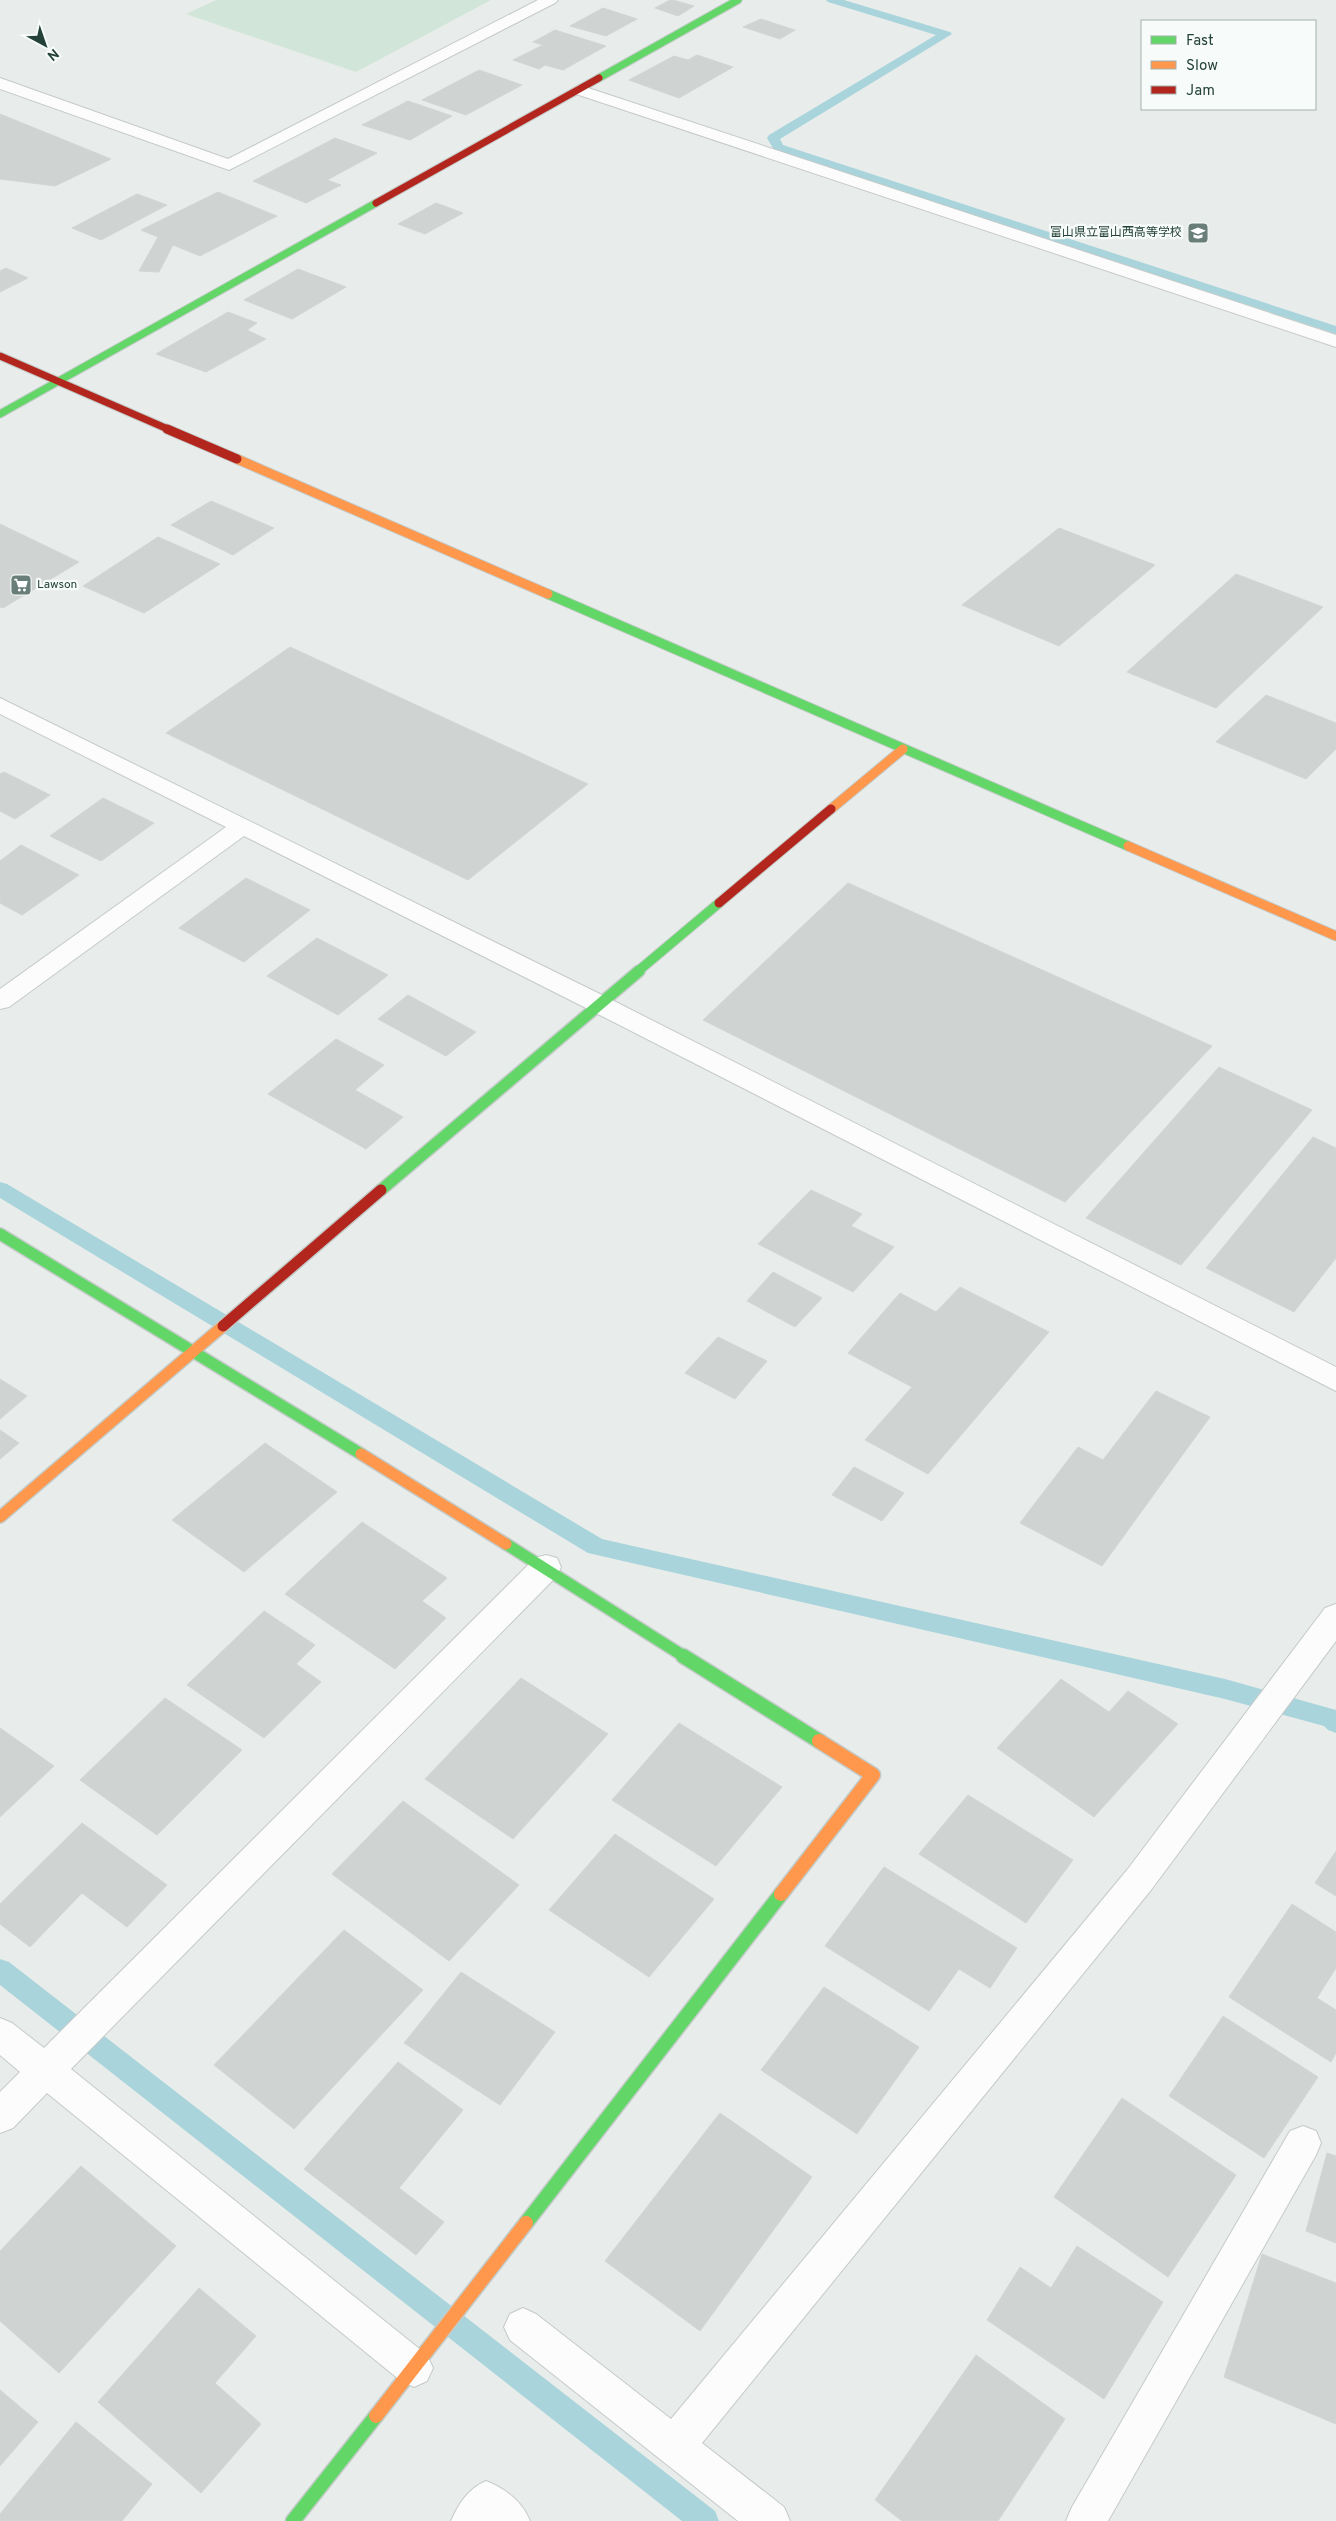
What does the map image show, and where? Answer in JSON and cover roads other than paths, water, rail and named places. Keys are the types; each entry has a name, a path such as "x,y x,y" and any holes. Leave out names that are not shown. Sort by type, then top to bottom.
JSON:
{"street":[{"path":"0,83 229,165 550,0"},
{"path":"0,414 738,0"},
{"path":"579,90 1336,341"},
{"path":"0,356 1336,936"},
{"path":"0,705 599,1004 1336,1380"},
{"path":"0,1517 599,1004 903,749"},
{"path":"0,1001 243,826"},
{"path":"0,1234 196,1351 546,1566 872,1775 414,2368 293,2521"},
{"path":"0,2116 546,1566"},
{"path":"674,2446 1139,1880 1336,1617"},
{"path":"0,2034 414,2368"},
{"path":"1086,2521 1303,2144"},
{"path":"523,2327 770,2521"},
{"path":"471,2521 486,2501 510,2521"}],"waterway":[{"path":"832,0 946,34 773,138 778,147 1336,330"},
{"path":"0,1189 596,1547 1225,1689 1332,1718 1336,1723"},
{"path":"0,1970 705,2521"}],"place":[{"name":"富山県立富山西高等学校","path":"1198,233"},
{"name":"Lawson","path":"21,585"}]}
